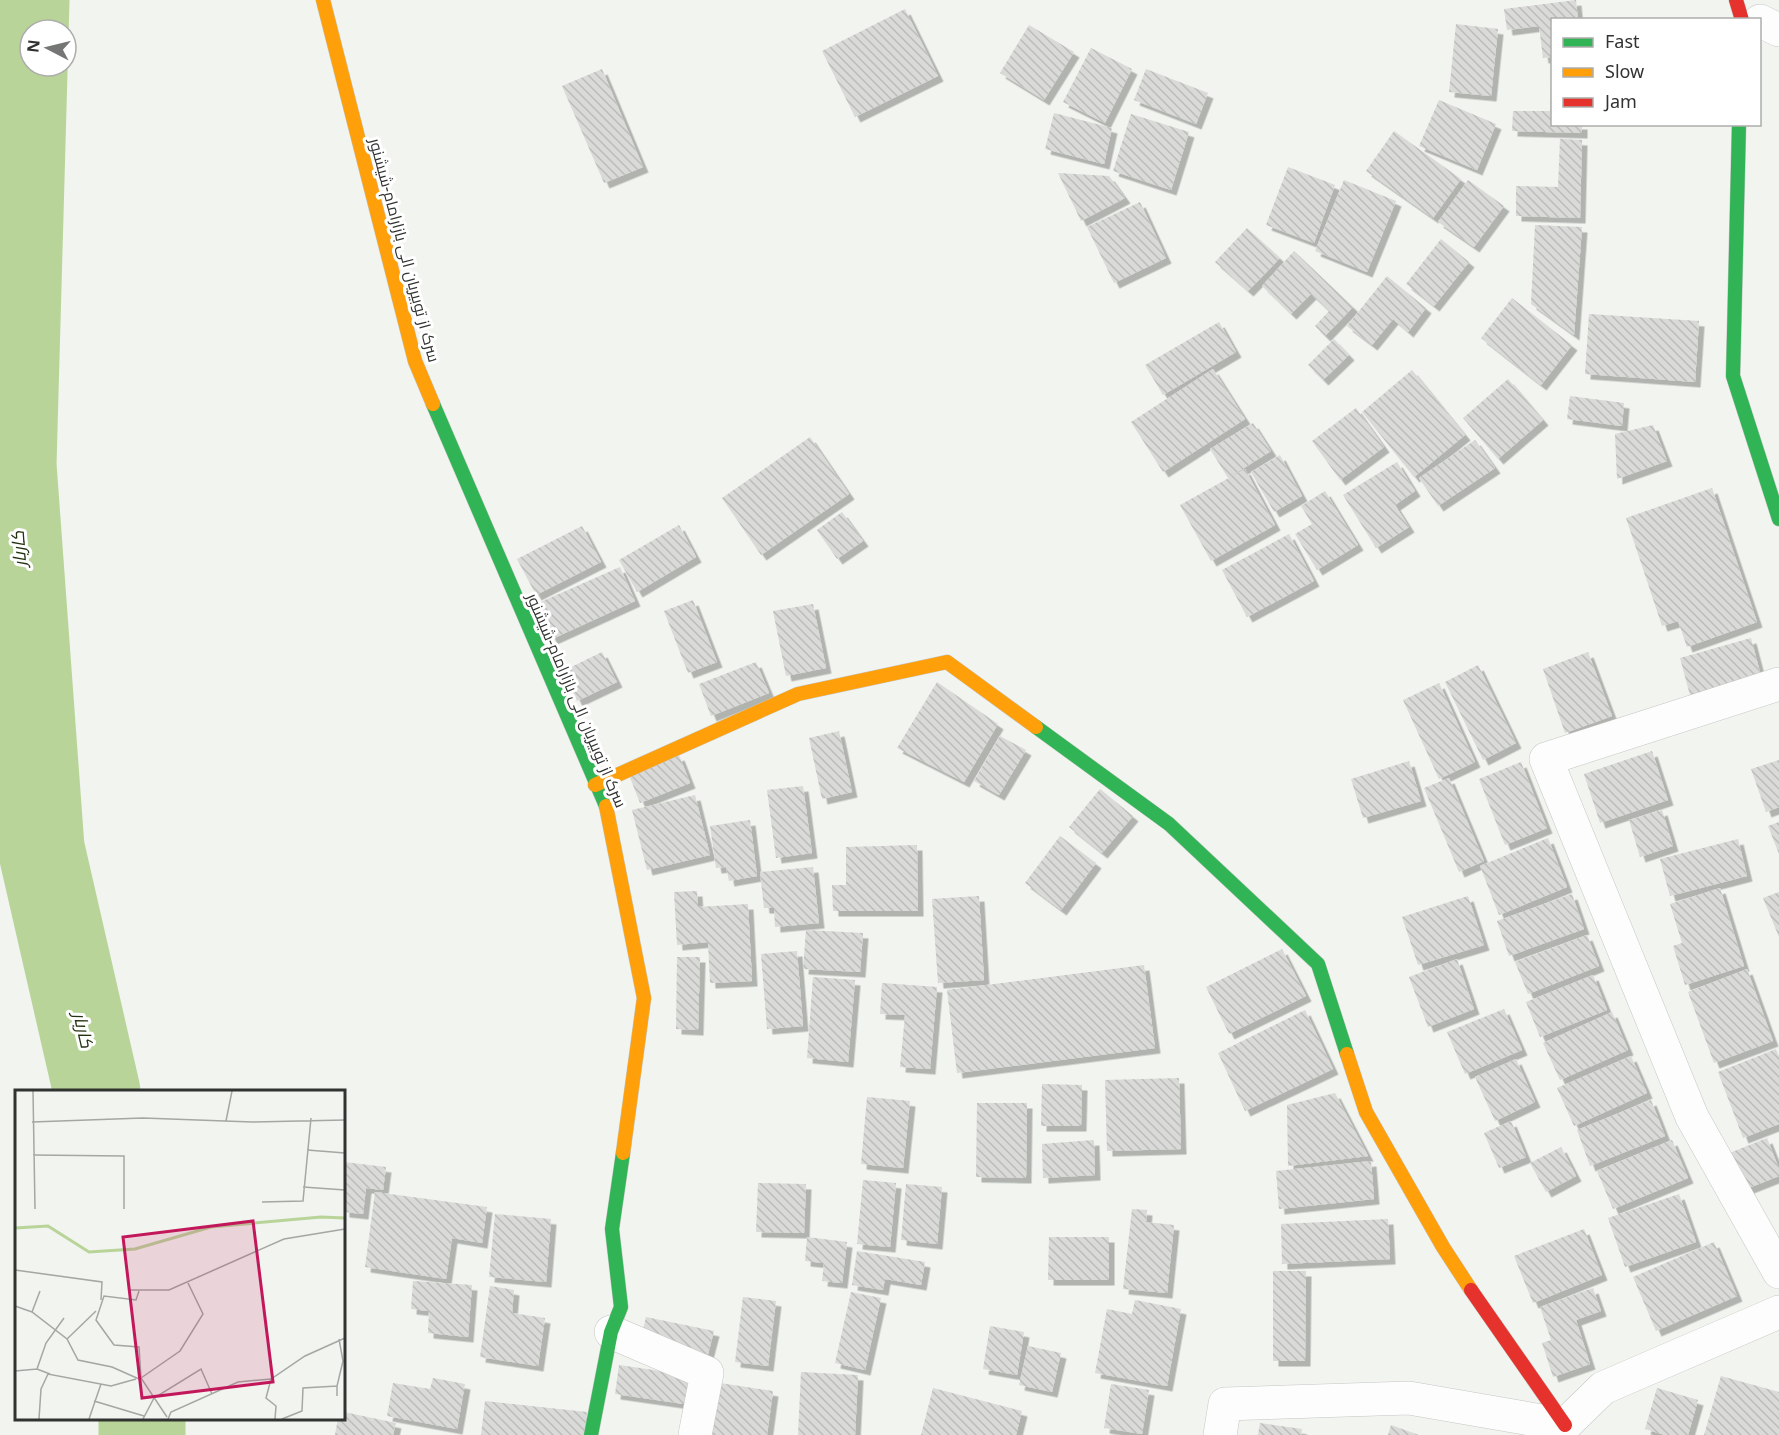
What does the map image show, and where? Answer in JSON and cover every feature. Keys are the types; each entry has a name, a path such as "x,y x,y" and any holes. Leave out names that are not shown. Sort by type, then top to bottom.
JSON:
{"street":[{"name":"سرک از توبیریان الی بازارامام-شیشنور","path":"323,0 415,361 595,785 609,813 644,998 612,1229 621,1307 611,1332 591,1435"},
{"path":"1761,22 1779,30"},
{"path":"1739,126 1733,376 1779,519"},
{"path":"595,785 798,694 947,662 1169,824 1318,964 1366,1112 1443,1247 1519,1362 1572,1430"},
{"path":"1779,684 1546,759 1692,1117 1779,1272"},
{"path":"1572,1430 1603,1388 1779,1312"},
{"path":"611,1332 707,1373 695,1435"},
{"path":"1220,1435 1225,1404 1409,1398 1572,1430"}],"building":[{"path":"1576,0 1578,18 1551,18 1551,57 1543,58 1539,26 1507,30 1504,9"},
{"path":"905,9 938,76 855,117 822,51"},
{"path":"1456,24 1498,29 1491,96 1449,92"},
{"path":"1029,25 1074,52 1044,100 1000,73"},
{"path":"1091,48 1132,69 1105,123 1063,102"},
{"path":"602,69 643,167 604,183 562,86"},
{"path":"1146,69 1208,93 1196,124 1134,100"},
{"path":"1551,82 1551,126 1582,126 1582,133 1512,131 1513,111 1550,111"},
{"path":"1439,100 1496,124 1477,170 1419,146"},
{"path":"1054,113 1112,128 1104,164 1045,149"},
{"path":"1131,114 1189,132 1171,190 1113,171"},
{"path":"1394,131 1461,179 1433,218 1366,171"},
{"path":"1560,139 1582,140 1580,218 1516,216 1516,186 1558,187"},
{"path":"1288,167 1335,185 1314,243 1266,225"},
{"path":"1058,173 1109,176 1125,198 1081,221"},
{"path":"1344,180 1396,201 1367,272 1315,251"},
{"path":"1468,180 1504,206 1474,247 1438,222"},
{"path":"1140,202 1166,258 1114,283 1087,227"},
{"path":"1535,225 1582,227 1574,335 1531,304"},
{"path":"1247,228 1280,258 1248,291 1215,262"},
{"path":"1441,239 1469,262 1434,306 1406,284"},
{"path":"1294,251 1353,307 1325,336 1315,326 1329,311 1311,294 1291,314 1262,286"},
{"path":"1387,276 1426,308 1408,332 1393,319 1372,345 1347,326"},
{"path":"1512,298 1572,345 1541,385 1481,338"},
{"path":"1589,314 1699,321 1695,382 1585,374"},
{"path":"1219,322 1236,352 1163,395 1145,365"},
{"path":"1334,339 1349,355 1323,380 1308,365"},
{"path":"1213,369 1245,419 1163,472 1131,422"},
{"path":"1412,370 1465,435 1414,477 1362,412"},
{"path":"1508,379 1543,420 1498,459 1463,418"},
{"path":"1570,396 1624,403 1622,426 1567,419"},
{"path":"1356,408 1384,447 1340,480 1312,441"},
{"path":"1253,423 1271,451 1228,478 1210,449"},
{"path":"1653,425 1667,461 1617,479 1615,434"},
{"path":"810,437 849,494 761,555 722,498"},
{"path":"1475,440 1495,468 1438,506 1419,478"},
{"path":"1280,455 1302,496 1274,512 1251,472"},
{"path":"1397,462 1415,491 1395,505 1409,527 1376,548 1343,495"},
{"path":"1245,469 1275,525 1211,561 1180,505"},
{"path":"1712,488 1757,622 1687,647 1678,621 1662,626 1626,518"},
{"path":"1325,491 1358,545 1317,570 1295,534 1312,524 1301,506"},
{"path":"842,512 863,541 837,559 817,530"},
{"path":"679,525 696,557 637,592 619,560"},
{"path":"582,526 601,562 536,595 517,559"},
{"path":"1289,534 1314,581 1247,617 1222,570"},
{"path":"620,567 635,601 552,639 536,604"},
{"path":"693,600 717,662 688,673 664,611"},
{"path":"813,604 826,668 786,676 773,611"},
{"path":"1751,638 1762,680 1691,699 1680,658"},
{"path":"602,652 617,682 577,701 563,671"},
{"path":"1588,652 1612,716 1565,733 1543,669"},
{"path":"756,662 769,693 711,716 699,684"},
{"path":"1478,665 1516,743 1483,760 1445,682"},
{"path":"937,682 998,724 964,782 897,748"},
{"path":"1439,683 1475,762 1439,779 1403,700"},
{"path":"839,731 852,792 822,799 809,738"},
{"path":"1000,736 1026,750 999,795 974,781"},
{"path":"1652,751 1668,800 1600,823 1584,774"},
{"path":"679,755 690,783 640,803 629,775"},
{"path":"1779,760 1779,807 1766,812 1751,769"},
{"path":"1409,761 1421,801 1363,818 1351,779"},
{"path":"1521,762 1547,828 1505,845 1479,779"},
{"path":"1449,778 1484,861 1459,872 1424,788"},
{"path":"803,786 812,853 776,858 767,790"},
{"path":"1100,789 1133,816 1102,853 1069,827"},
{"path":"695,795 710,855 647,870 632,810"},
{"path":"1662,810 1673,846 1640,857 1629,820"},
{"path":"750,820 757,876 729,881 726,867 716,868 710,826"},
{"path":"1779,822 1779,854 1768,826"},
{"path":"1060,836 1096,863 1061,910 1025,883"},
{"path":"1548,838 1567,887 1499,915 1480,866"},
{"path":"1738,839 1747,876 1670,896 1660,859"},
{"path":"917,845 918,911 833,911 832,885 846,885 846,847"},
{"path":"813,867 819,923 775,927 774,908 764,908 760,872"},
{"path":"1720,888 1744,966 1685,985 1673,946 1682,943 1670,904"},
{"path":"697,891 698,907 748,904 752,981 710,983 708,942 677,945 674,892"},
{"path":"1779,892 1779,937 1763,898"},
{"path":"1572,894 1584,929 1509,956 1497,921"},
{"path":"979,896 984,980 938,983 932,899"},
{"path":"1468,896 1484,945 1418,965 1402,917"},
{"path":"806,930 863,933 860,972 803,969"},
{"path":"1587,935 1599,966 1528,994 1515,962"},
{"path":"1282,949 1306,996 1229,1034 1206,987"},
{"path":"797,951 803,1026 767,1029 761,954"},
{"path":"677,957 700,957 698,1030 676,1029"},
{"path":"1457,959 1474,1009 1428,1027 1409,977"},
{"path":"1144,965 1155,1048 957,1073 947,990"},
{"path":"1747,969 1773,1041 1714,1063 1688,992"},
{"path":"1593,975 1607,1010 1540,1037 1526,1002"},
{"path":"813,977 855,980 848,1062 807,1058"},
{"path":"882,983 937,987 930,1069 900,1067 905,1015 880,1014"},
{"path":"1504,1009 1522,1050 1465,1074 1447,1032"},
{"path":"1305,1010 1333,1069 1245,1111 1218,1053"},
{"path":"1612,1012 1628,1050 1560,1080 1543,1043"},
{"path":"1776,1049 1779,1057 1779,1124 1743,1138 1718,1072"},
{"path":"1631,1056 1647,1093 1574,1126 1557,1088"},
{"path":"1516,1059 1535,1102 1495,1121 1475,1077"},
{"path":"1179,1078 1181,1149 1107,1151 1105,1080"},
{"path":"1042,1084 1082,1085 1081,1126 1041,1126"},
{"path":"1335,1093 1368,1156 1288,1166 1287,1105"},
{"path":"867,1097 910,1101 903,1168 861,1164"},
{"path":"1651,1100 1665,1136 1590,1166 1577,1130"},
{"path":"977,1103 1027,1103 1026,1178 976,1177"},
{"path":"1511,1121 1526,1157 1499,1168 1484,1133"},
{"path":"1767,1138 1779,1169 1779,1176 1741,1191 1727,1154"},
{"path":"1094,1140 1095,1175 1043,1178 1042,1144"},
{"path":"1672,1140 1688,1178 1613,1209 1597,1171"},
{"path":"1561,1147 1576,1176 1546,1192 1530,1163"},
{"path":"1371,1161 1374,1199 1279,1209 1276,1171"},
{"path":"345,1162 386,1167 383,1190 366,1188 363,1214 345,1212"},
{"path":"863,1180 896,1183 890,1247 857,1244"},
{"path":"758,1183 806,1184 804,1233 756,1232"},
{"path":"906,1184 942,1187 937,1244 901,1240"},
{"path":"375,1192 487,1207 482,1243 452,1238 446,1279 365,1267"},
{"path":"1679,1194 1696,1242 1625,1267 1608,1218"},
{"path":"1132,1209 1147,1210 1146,1222 1174,1225 1167,1293 1123,1289"},
{"path":"495,1214 551,1219 546,1282 489,1277"},
{"path":"1388,1219 1390,1259 1282,1264 1281,1224"},
{"path":"1584,1229 1602,1275 1533,1303 1514,1256"},
{"path":"807,1237 847,1242 842,1283 822,1281 824,1263 805,1261"},
{"path":"1049,1237 1109,1237 1109,1280 1048,1280"},
{"path":"1714,1242 1737,1296 1656,1331 1633,1277"},
{"path":"857,1251 925,1262 921,1285 885,1279 883,1290 852,1285"},
{"path":"1273,1271 1306,1271 1305,1361 1273,1361"},
{"path":"413,1281 472,1285 468,1337 428,1333 429,1311 411,1309"},
{"path":"490,1286 514,1290 512,1313 545,1318 538,1366 480,1357"},
{"path":"1593,1288 1601,1311 1576,1320 1590,1364 1553,1377 1542,1343 1551,1340 1540,1307"},
{"path":"851,1292 881,1298 865,1370 835,1363"},
{"path":"743,1297 776,1301 768,1366 735,1362"},
{"path":"1135,1300 1181,1309 1167,1386 1095,1373 1107,1309 1132,1314"},
{"path":"646,1317 714,1331 707,1358 640,1343"},
{"path":"990,1326 1024,1332 1017,1375 983,1369"},
{"path":"1028,1346 1061,1353 1052,1392 1019,1385"},
{"path":"619,1365 695,1376 691,1405 615,1394"},
{"path":"801,1372 858,1375 855,1435 798,1435"},
{"path":"1721,1376 1779,1392 1779,1435 1704,1435"},
{"path":"433,1378 465,1384 457,1429 387,1416 393,1383 430,1389"},
{"path":"720,1383 773,1391 767,1435 712,1435"},
{"path":"1111,1384 1149,1390 1142,1434 1104,1428"},
{"path":"933,1388 1022,1411 1016,1435 921,1435"},
{"path":"1657,1388 1698,1400 1688,1435 1665,1435 1645,1429"},
{"path":"485,1401 587,1412 584,1435 481,1435"},
{"path":"345,1412 396,1423 393,1435 335,1435 338,1420 345,1420"},
{"path":"1260,1423 1302,1429 1301,1435 1258,1435"},
{"path":"1391,1425 1419,1435 1388,1435"}],"waterway":[{"name":"کاربار","path":"26,0 13,465 41,848 97,1090"},
{"name":"کاربار","path":"142,1420 142,1435"}],"traffic: fast":[{"path":"1739,126 1733,376 1779,519"},
{"path":"433,404 606,806"},
{"path":"1036,727 1169,824 1318,964 1347,1054"},
{"path":"591,1435 611,1332 621,1307 612,1229 623,1153"}],"traffic: slow":[{"path":"323,0 415,361 433,404"},
{"path":"595,785 798,694 947,662 1036,727"},
{"path":"606,806 644,998 623,1153"},
{"path":"1347,1054 1366,1112 1443,1247 1471,1290"}],"traffic: jam":[{"path":"1736,0 1741,18"},
{"path":"1471,1290 1565,1425"}]}
